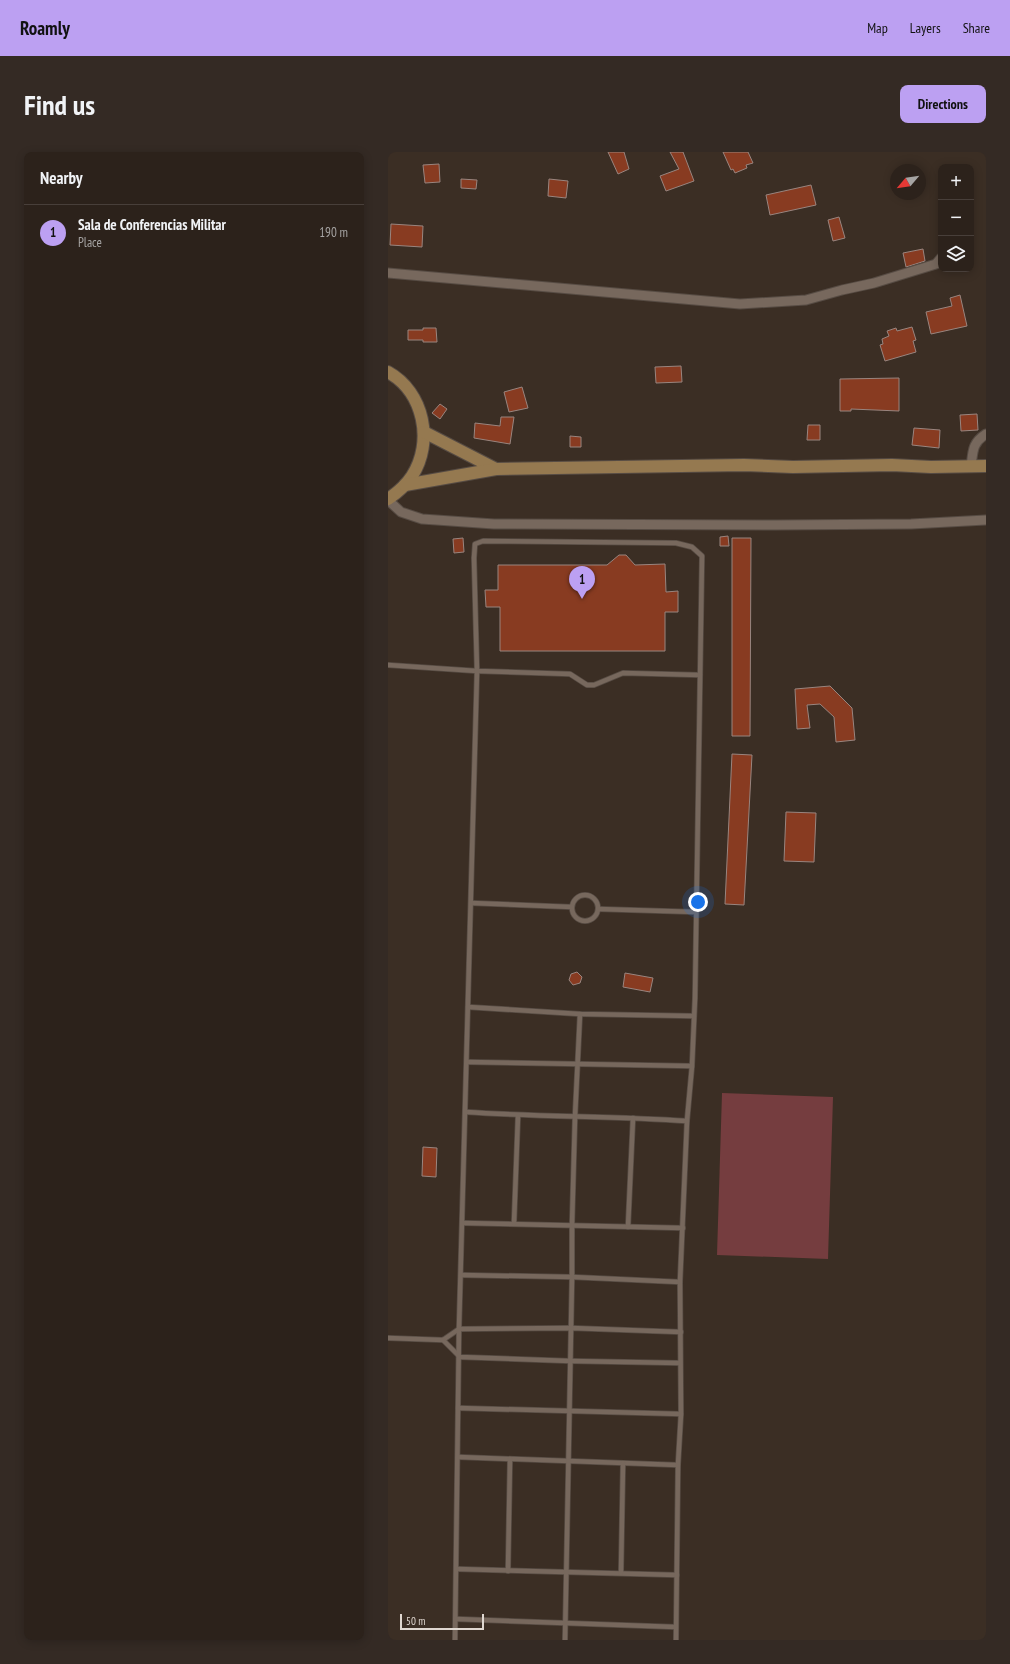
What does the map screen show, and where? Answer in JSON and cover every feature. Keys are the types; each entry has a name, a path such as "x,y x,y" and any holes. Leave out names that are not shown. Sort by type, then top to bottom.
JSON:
{"main road":[{"path":"388,372 401,381 415,399 423,421 424,432 422,455 415,471 405,485 388,499"},
{"path":"424,432 496,469"},
{"path":"405,485 496,469 892,465 931,467 986,466"}],"street":[{"path":"388,273 740,304 806,300 936,264 938,262"},
{"path":"971,467 973,448 978,440 986,434"},
{"path":"388,499 401,512 422,519 494,524 911,524 986,520"}],"lane":[{"path":"455,1640 460,1357 459,1329 477,671 474,558 475,544 483,541 676,543 692,547 702,556 694,1016 692,1066 687,1121 680,1282 681,1414 678,1465 676,1640"},
{"path":"388,665 477,671 570,674 587,685 594,685 623,673 700,675"},
{"path":"584,895 594,898 598,909 593,917 584,921 575,916 572,907 577,897 584,895"},
{"path":"471,903 572,907"},
{"path":"598,909 696,912"},
{"path":"468,1007 580,1014 694,1016"},
{"path":"565,1640 572,1225 580,1014"},
{"path":"467,1062 692,1066"},
{"path":"466,1112 518,1116 633,1118 687,1121"},
{"path":"514,1223 518,1116"},
{"path":"628,1227 633,1118"},
{"path":"463,1222 683,1228"},
{"path":"461,1275 572,1277 680,1282"},
{"path":"388,1338 444,1340 459,1329 571,1328 681,1332"},
{"path":"444,1340 460,1357 680,1363"},
{"path":"458,1408 681,1414"},
{"path":"458,1457 678,1465"},
{"path":"508,1571 510,1459"},
{"path":"621,1572 623,1463"},
{"path":"457,1568 508,1571 677,1574"},
{"path":"456,1619 676,1627"}],"shaded area":[{"path":"722,1093 833,1097 828,1259 717,1255"}],"building":[{"path":"608,152 624,152 629,169 618,174"},
{"path":"670,152 683,152 694,181 666,191 660,176 679,169"},
{"path":"723,152 748,152 753,163 746,165 747,168 735,173 733,169 731,170"},
{"path":"439,164 440,182 425,183 423,165"},
{"path":"461,179 477,180 476,189 461,188"},
{"path":"549,179 568,181 566,198 548,196"},
{"path":"811,185 816,205 770,215 766,195"},
{"path":"839,217 845,238 833,241 828,220"},
{"path":"391,224 423,226 422,247 390,245"},
{"path":"923,249 925,261 906,267 903,253"},
{"path":"960,295 967,326 931,334 926,312 952,306 950,298"},
{"path":"912,327 916,340 913,341 916,352 885,361 880,345 883,344 882,339 889,336 887,331 896,328 897,331"},
{"path":"423,328 436,328 437,342 408,340 408,330 423,330"},
{"path":"681,366 682,382 656,383 655,367"},
{"path":"899,378 899,411 851,409 851,411 840,411 840,379"},
{"path":"522,387 528,408 509,412 504,392"},
{"path":"440,404 447,409 440,419 432,413"},
{"path":"977,414 978,430 961,431 960,415"},
{"path":"501,417 514,417 510,444 474,438 475,423 500,426"},
{"path":"808,425 820,425 820,440 807,440"},
{"path":"914,428 940,430 939,448 912,445"},
{"path":"570,436 581,437 581,447 570,447"},
{"path":"728,536 729,546 720,546 720,537"},
{"path":"463,538 464,552 454,553 453,539"},
{"path":"732,538 751,538 750,736 732,736"},
{"path":"619,555 626,555 635,565 665,564 666,592 678,591 678,612 665,612 665,651 500,651 500,607 486,607 485,590 498,590 498,565 607,565"},
{"path":"830,686 852,708 855,740 836,742 834,717 820,704 807,705 810,728 797,729 795,689"},
{"path":"732,754 752,755 744,905 725,904"},
{"path":"786,812 816,813 814,862 784,861"},
{"path":"577,972 582,977 580,983 573,985 569,980 571,974"},
{"path":"625,973 653,978 650,992 623,987"},
{"path":"423,1147 437,1148 436,1177 422,1176"}],"place":[{"name":"Sala de Conferencias Militar","path":"582,599"}]}
